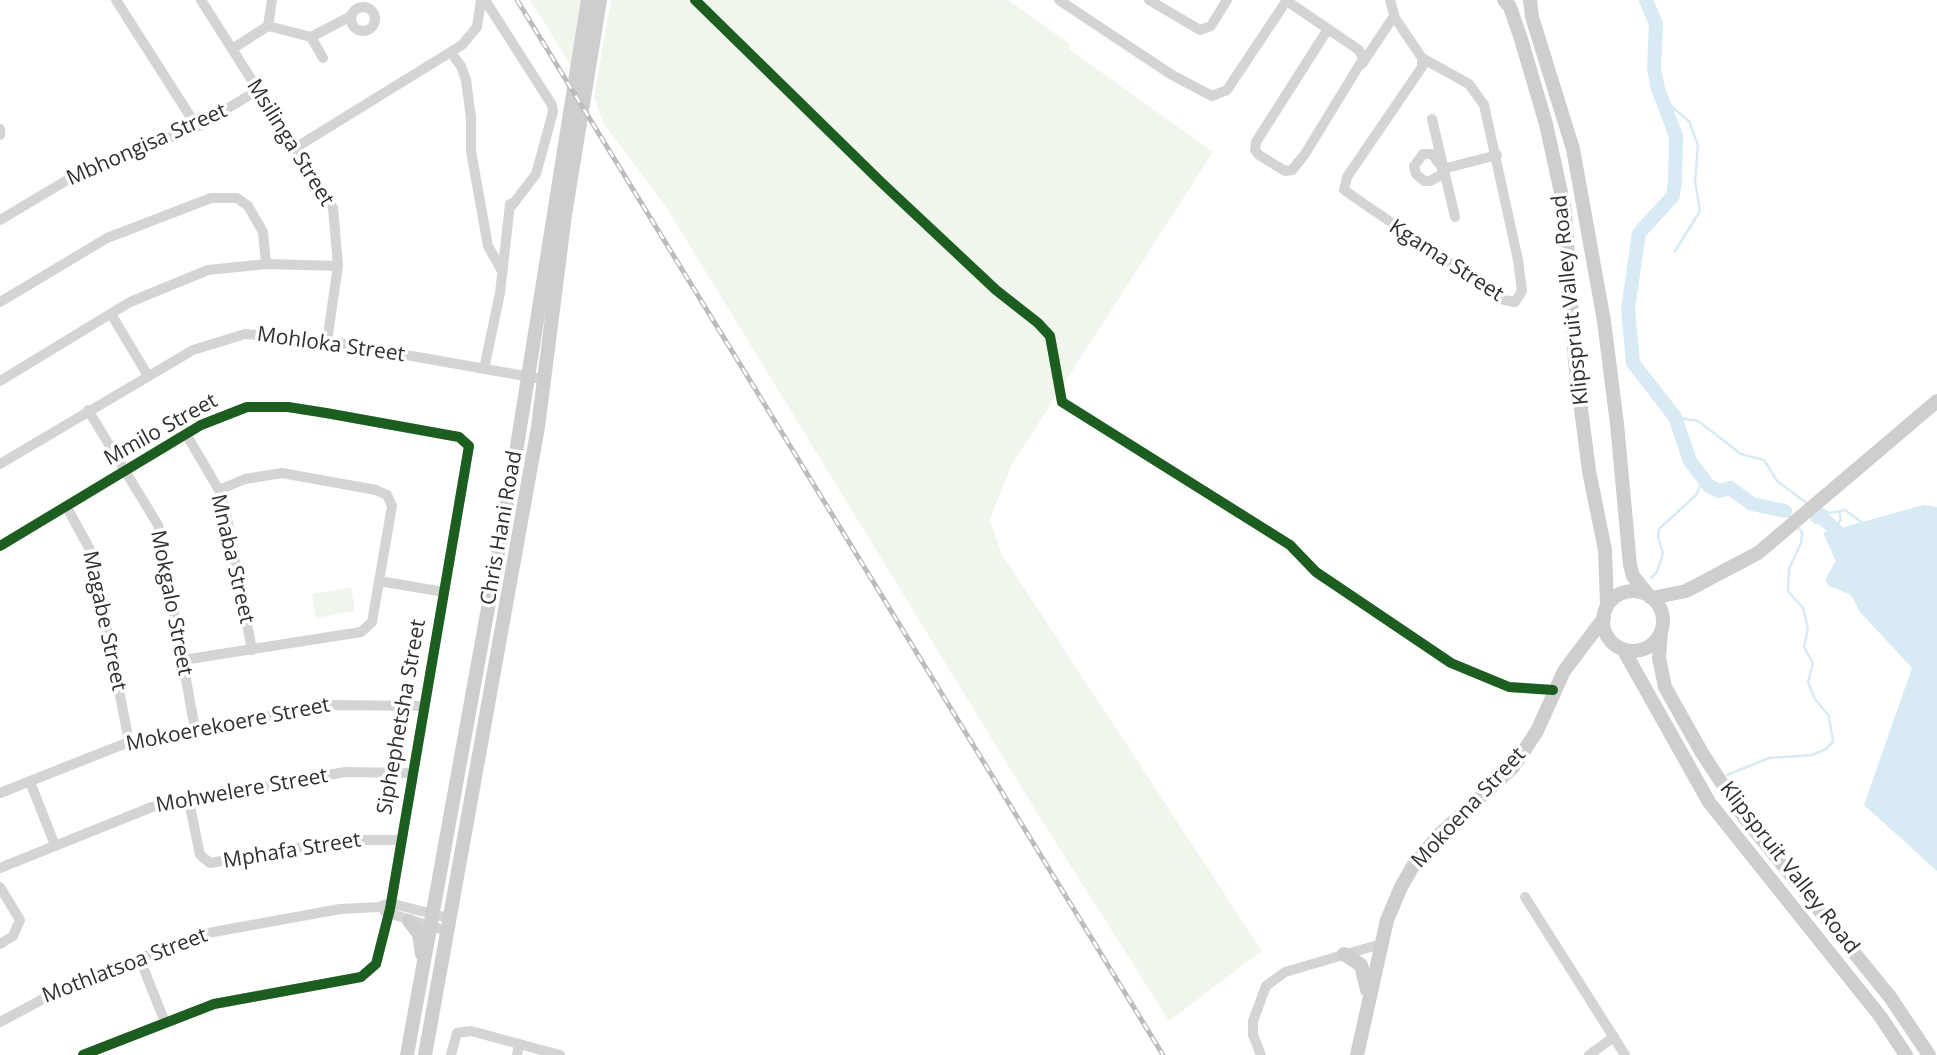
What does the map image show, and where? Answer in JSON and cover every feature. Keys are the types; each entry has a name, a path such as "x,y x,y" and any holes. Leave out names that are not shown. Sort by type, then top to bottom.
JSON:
{"main road":[{"name":"Chris Hani Road","path":"407,1055 569,154 582,73 588,0"},
{"name":"Chris Hani Road","path":"582,73 600,0"},
{"name":"Klipspruit Valley Road","path":"1504,0 1510,7 1521,39 1546,124 1565,211 1575,362 1590,471 1605,550 1606,612"},
{"name":"Klipspruit Valley Road","path":"1530,0 1532,17 1573,149 1604,321 1630,565 1633,576 1651,597"},
{"name":"Chris Hani Road","path":"425,1055 533,457 569,154"},
{"path":"1619,647 1606,633 1606,612 1620,595 1629,592 1651,597 1686,591 1773,542 1937,401"},
{"path":"1580,650 1604,644 1645,649 1686,591"},
{"path":"1651,597 1660,607 1662,628"},
{"name":"Mokoena Street","path":"1357,1055 1381,944 1393,906 1413,866 1440,835 1513,767 1536,731 1553,690 1606,612"},
{"name":"Klipspruit Valley Road","path":"1662,628 1659,658 1665,687 1702,753 1744,817 1890,997 1929,1055"},
{"name":"Klipspruit Valley Road","path":"1619,647 1709,802 1881,1016 1906,1055"},
{"path":"409,920 420,938 423,966"},
{"path":"1344,954 1359,961 1363,967 1368,1005"}],"street":[{"path":"116,0 197,127"},
{"name":"Msilinga Street","path":"201,0 333,208 338,266 327,341"},
{"path":"268,26 272,0"},
{"path":"295,148 451,53 472,35 480,19 483,0"},
{"path":"483,0 552,105 553,112 536,174 510,204 496,318 484,369"},
{"path":"695,0 882,183 996,290 1038,323 1050,336 1062,402 1290,545 1316,572 1451,663 1509,687 1553,690"},
{"path":"1059,0 1196,90 1212,96 1227,90 1287,0 1359,50 1362,64"},
{"path":"1149,0 1189,26 1206,30 1227,0"},
{"name":"Kgama Street","path":"1390,0 1394,16 1422,58 1460,77 1476,91 1484,104 1497,155 1520,280 1521,296 1513,302 1504,300 1344,190 1347,177 1422,67 1422,58"},
{"path":"232,49 268,26 311,37 351,16"},
{"path":"1328,29 1256,142 1256,153 1278,168 1292,170 1394,16"},
{"path":"311,37 323,58"},
{"path":"451,53 461,66 466,80 471,118 471,151 488,246 502,271"},
{"name":"Mbhongisa Street","path":"0,220 84,170 197,127 258,90"},
{"path":"1432,119 1455,217"},
{"path":"0,129 0,135"},
{"path":"1443,169 1497,155"},
{"path":"0,302 107,238 211,198 237,198 248,206 263,232 267,264"},
{"path":"0,381 152,291 208,270 267,264 338,266"},
{"path":"111,314 148,374"},
{"name":"Mohloka Street","path":"0,464 148,374 193,350 228,337 262,334 327,341 542,379"},
{"name":"Mmilo Street","path":"0,546 186,434 220,415 247,407 288,407 459,437 469,446 469,456"},
{"name":"Mokgalo Street","path":"88,410 126,470 160,533 195,729"},
{"name":"Mnaba Street","path":"186,434 219,490 252,649"},
{"name":"Siphephetsha Street","path":"165,1022 229,1000 360,976 371,971 379,960 469,456"},
{"path":"183,660 365,631 372,622 392,506 387,495 376,490 282,473 245,479 219,490"},
{"name":"Magabe Street","path":"66,506 93,555 129,742"},
{"path":"379,581 444,592"},
{"name":"Mokoerekoere Street","path":"0,793 129,742 330,705 424,706"},
{"name":"Mohwelere Street","path":"0,868 152,807 345,772 412,773"},
{"path":"30,782 55,845"},
{"name":"Mphafa Street","path":"189,801 200,856 210,863 344,840 400,840"},
{"path":"0,887 20,920 13,936 0,944"},
{"path":"1525,897 1625,1055"},
{"name":"Mothlatsoa Street","path":"0,1021 52,991 208,933 340,909 389,909"},
{"path":"389,909 448,924"},
{"path":"389,909 409,920 432,921"},
{"path":"1261,1055 1253,1035 1253,1021 1266,985 1285,972 1381,944"},
{"path":"83,1055 165,1022 139,957"},
{"path":"451,1055 457,1033 471,1031 560,1055"},
{"path":"1589,1055 1614,1037"},
{"path":"517,1055 519,1044"}],"shaded area":[{"path":"530,0 582,0 571,66"},
{"path":"611,0 1008,0 1070,44 1069,49 1213,152 1011,466 990,519 1001,553 1262,951 1169,1021 1039,816 666,207 604,124 594,97"},
{"path":"1923,505 1937,507 1937,871 1864,805 1912,668 1859,611 1823,533"},
{"path":"351,587 355,611 316,618 312,594"}],"waterway":[{"path":"1646,0 1656,24 1654,68 1658,89 1676,136 1675,180 1673,196 1639,233 1628,309 1633,363 1675,417 1690,461 1709,486 1719,491 1730,488 1752,504 1785,511"},
{"path":"1661,98 1689,121 1698,145 1695,181 1700,211 1675,251"},
{"path":"1675,417 1698,421 1741,454 1764,460 1777,481 1808,504"},
{"path":"1651,578 1657,572 1663,553 1658,537 1659,529 1696,495 1703,480"},
{"path":"1722,490 1737,500 1752,504"},
{"path":"1818,508 1830,513 1845,510 1864,524"},
{"path":"1785,511 1792,519"},
{"path":"1834,528 1841,520 1839,512"},
{"path":"1817,517 1823,518 1843,537 1846,546 1847,555 1833,580 1855,589 1861,598"},
{"path":"1727,775 1769,758 1812,755 1826,749 1833,742 1829,716 1815,699 1808,682 1813,663 1804,647 1808,629 1803,608 1788,591 1789,569 1801,543 1802,532 1798,527"}],"railway":[{"path":"517,0 1163,1055"}],"cycle path":[{"path":"695,0 882,183 996,290 1038,323 1050,336 1062,402 1290,545 1316,572 1451,663 1509,687 1553,690"},
{"path":"0,546 201,425 247,407 288,407 326,413 459,437 469,446 390,909 376,964 361,977 214,1004 83,1055"}]}
